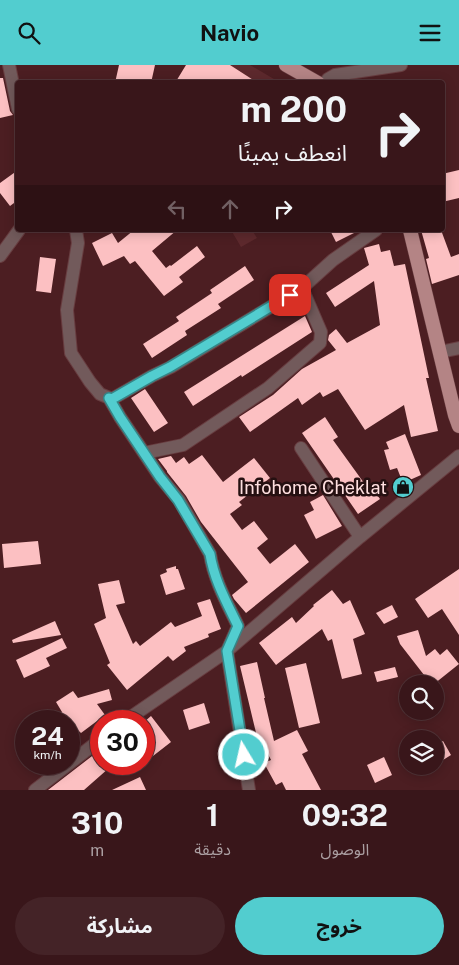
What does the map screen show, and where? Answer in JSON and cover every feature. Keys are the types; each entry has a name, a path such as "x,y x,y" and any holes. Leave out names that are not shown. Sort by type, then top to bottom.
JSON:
{"main road":[{"path":"286,65 313,80"},
{"path":"410,232 459,426"}],"street":[{"path":"9,65 15,94"},
{"path":"327,80 335,75 401,65"},
{"path":"0,256 18,232"},
{"path":"76,232 78,243 67,310 71,353 100,394 112,399 170,367 302,288 333,261 373,232"},
{"path":"144,453 183,445 268,387 320,343 321,332 302,288"},
{"path":"440,353 459,348"},
{"path":"109,398 160,477 178,500 210,554 211,564 221,591 238,626 227,651 249,790"},
{"path":"301,448 360,537"},
{"path":"141,710 227,651 360,537 459,456"},
{"path":"35,790 90,748"}],"shaded area":[{"path":"199,65 250,65 276,80 225,80"},
{"path":"232,232 253,232 257,238 241,247"}],"building":[{"path":"119,65 155,65 152,80 116,80"},
{"path":"186,65 230,65 253,80 177,80"},
{"path":"0,78 3,78 10,111 13,115 0,118"},
{"path":"459,170 459,198 445,201 445,173"},
{"path":"15,172 15,202 10,206 0,193 0,183"},
{"path":"132,232 175,232 152,251 166,268 197,246 205,257 179,277 183,282 164,296 135,261 130,264 124,256 103,266 92,243 112,233 118,243"},
{"path":"331,232 356,232 336,242"},
{"path":"422,232 442,232 451,257 459,254 459,275 432,284 426,259 429,258"},
{"path":"379,244 381,252 390,250 394,266 405,264 438,431 411,437 404,405 365,430 338,389 323,397 320,392 302,405 298,398 250,432 239,417 273,395 302,369 336,350 328,340 329,335 336,329 347,343 380,325 374,281 335,307 326,293 369,265 364,248"},
{"path":"40,257 56,259 51,293 36,291"},
{"path":"245,266 254,280 218,304 221,308 185,331 187,335 152,358 143,344 179,321 176,317 212,293 210,290"},
{"path":"305,316 312,332 193,406 184,392"},
{"path":"145,389 168,423 154,432 131,398"},
{"path":"325,417 338,437 333,440 364,483 367,481 380,499 358,514 302,433"},
{"path":"405,434 421,475 403,483 397,468 390,470 384,450 389,449 386,442"},
{"path":"202,455 223,482 254,458 270,478 239,502 242,505 230,514 242,530 254,521 268,539 257,548 270,564 295,544 309,562 246,613 232,595 248,582 201,522 186,496 158,459 171,456 176,463 184,457 189,464"},
{"path":"323,495 342,526 316,539 304,515 314,510 310,502"},
{"path":"38,541 41,564 4,568 2,544"},
{"path":"176,566 185,589 166,595 160,575 167,572 166,569"},
{"path":"459,569 459,635 442,609 428,618 415,599"},
{"path":"119,580 125,603 116,605 133,644 136,641 140,646 171,622 175,627 202,616 197,603 210,599 221,629 208,634 209,637 184,647 186,651 173,661 168,656 127,690 107,665 110,663 94,624 106,618 98,584"},
{"path":"332,590 343,604 350,600 365,634 353,639 362,674 342,679 332,639 328,641 322,629 276,665 259,643 292,617 296,623 313,605"},
{"path":"392,605 398,617 384,624 376,613"},
{"path":"55,621 61,635 13,643 12,640"},
{"path":"418,630 426,656 435,649 440,655 447,649 459,664 444,676 424,675 400,644 397,636"},
{"path":"62,638 67,648 46,658 50,666 24,678 16,660"},
{"path":"257,662 274,741 297,730 308,751 302,754 321,790 286,790 282,782 276,785 264,763 271,760 261,740 258,741 240,666"},
{"path":"306,663 320,723 299,728 285,668"},
{"path":"395,667 398,677 377,682 374,672"},
{"path":"109,689 112,700 97,704 101,710 90,710 90,726 81,733 80,710 61,710 56,702 73,691 78,698"},
{"path":"204,703 210,723 189,730 183,710"},
{"path":"155,721 171,742 155,754"},
{"path":"444,743 451,755 444,759"},
{"path":"384,757 392,775 375,783 367,765"},
{"path":"90,758 90,775 101,775 84,790 48,790 67,775 80,775 80,765"},
{"path":"140,777 146,790 112,790"}],"place":[{"name":"Infohome Cheklat","path":"403,487"}],"route":[{"path":"244,755 227,651 238,626 221,591 211,564 210,554 178,500 160,477 109,398 112,399 170,367 290,295"}]}
